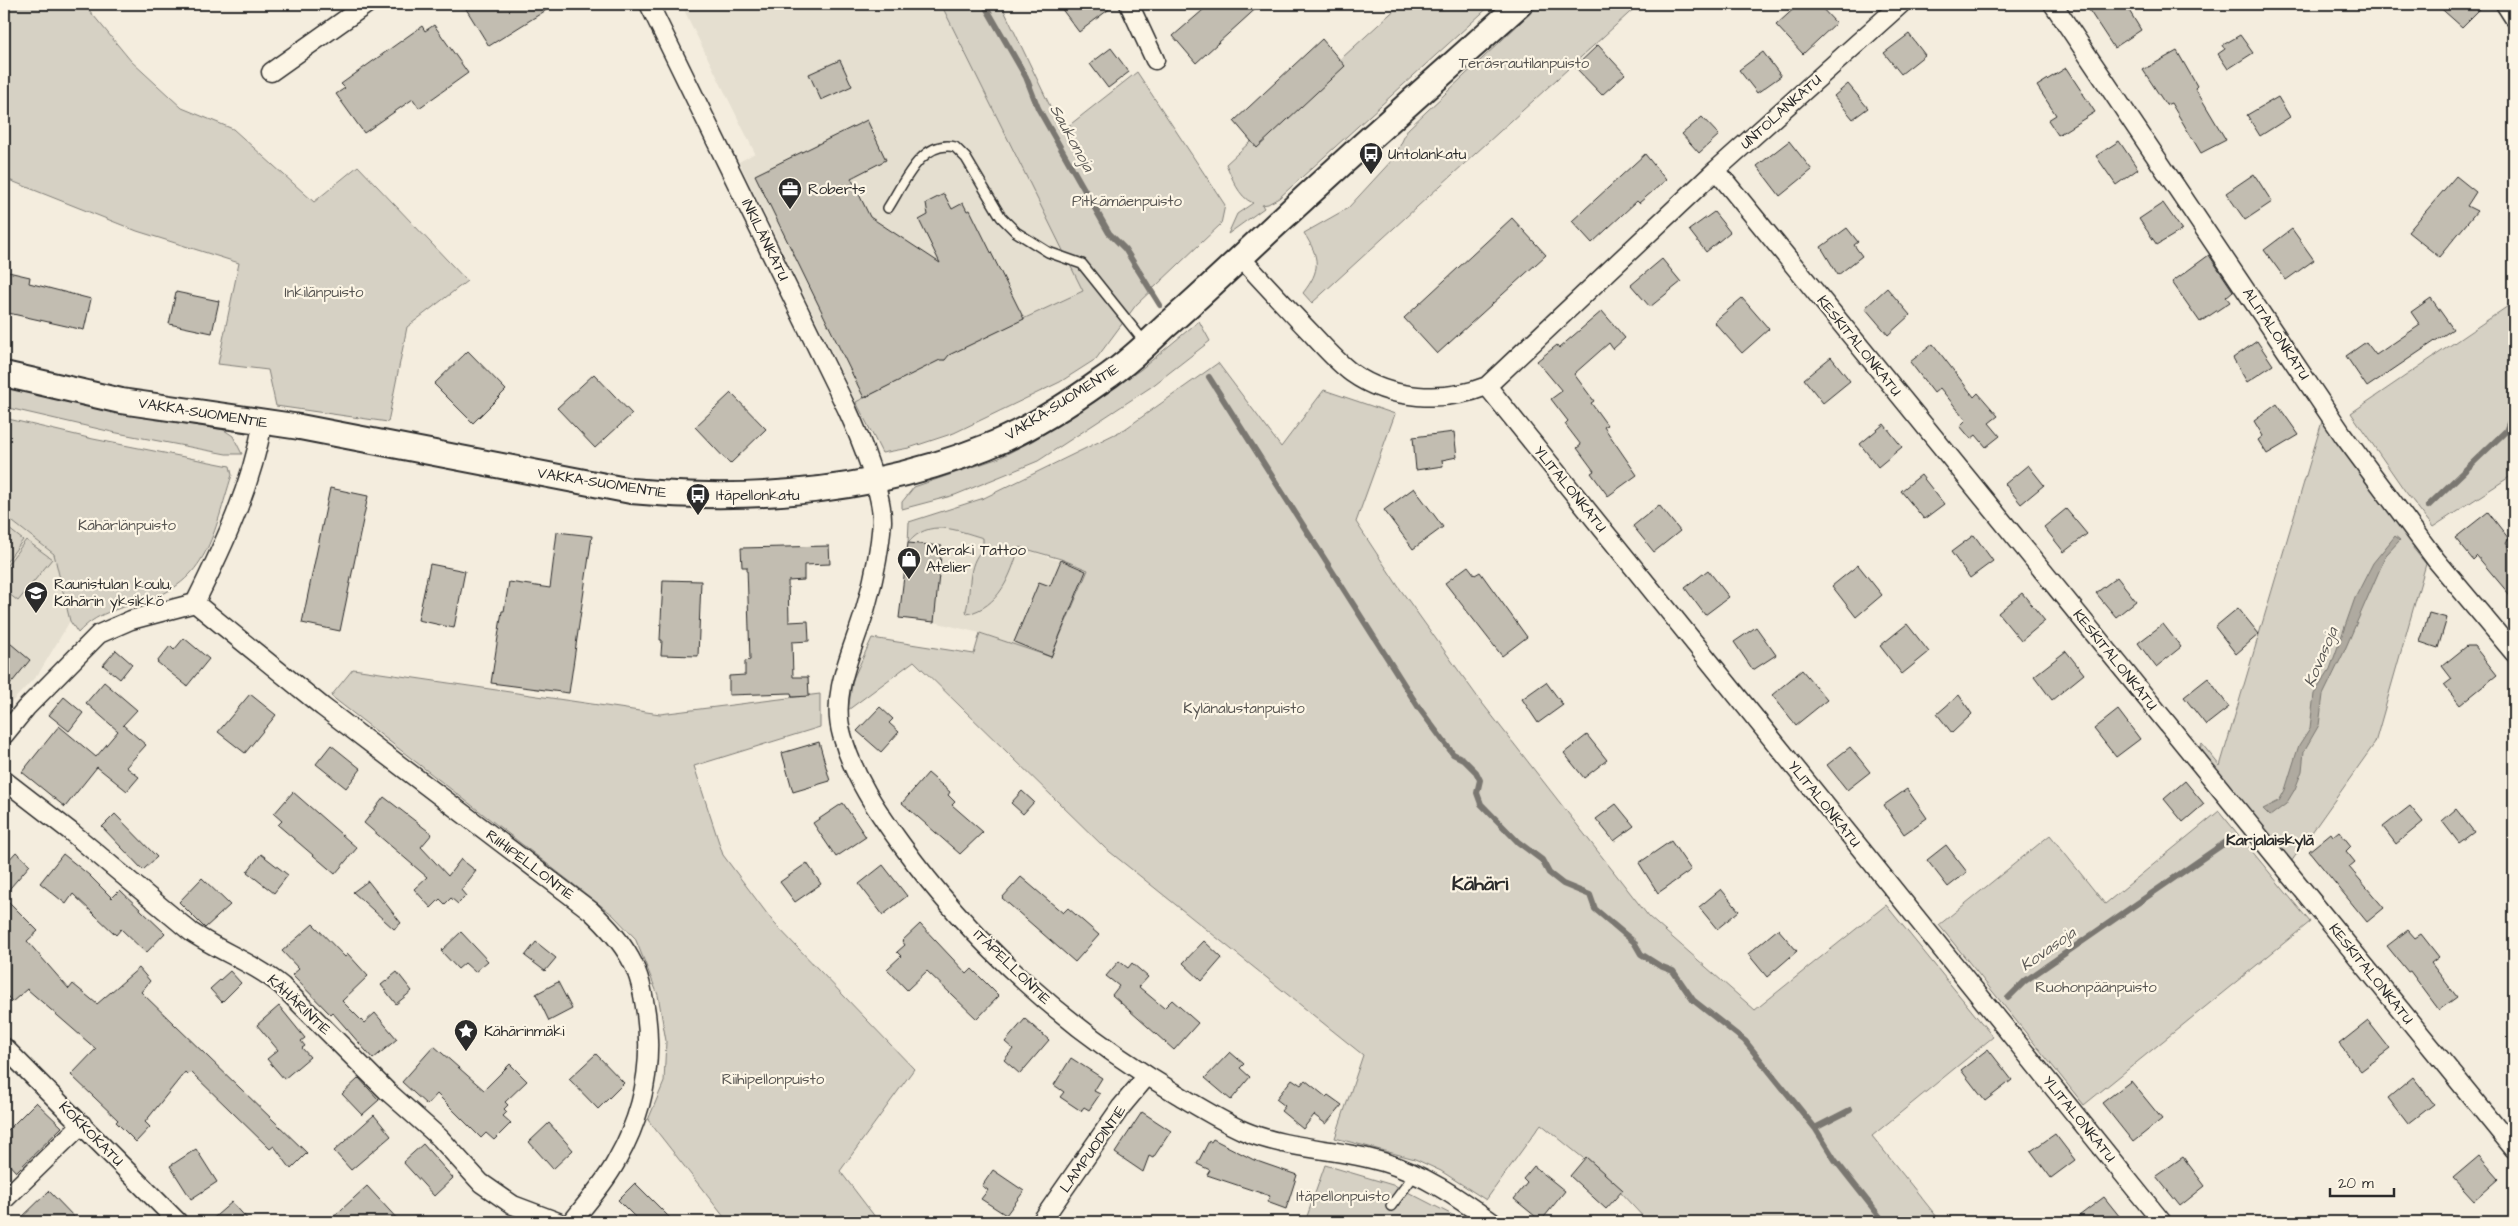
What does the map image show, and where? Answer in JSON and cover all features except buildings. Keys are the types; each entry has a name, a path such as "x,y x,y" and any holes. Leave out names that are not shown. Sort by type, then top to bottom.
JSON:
{"street":[{"path":"271,72 367,4"},
{"name":"INKILÄNKATU","path":"649,4 847,408 862,444 873,480"},
{"name":"VAKKA-SUOMENTIE","path":"4,374 121,401 300,427 583,483 664,494 763,495 824,489 921,470 988,446 1025,429 1102,380 1146,344 1520,4"},
{"name":"UNTOLANKATU","path":"1241,258 1334,358 1352,373 1376,386 1399,394 1425,397 1467,394 1486,386 1716,170 1901,4"},
{"name":"ALITALONKATU","path":"2053,4 2343,435 2436,560 2514,653"},
{"path":"2505,4 2514,18"},
{"path":"1136,6 1156,60"},
{"name":"KESKITALONKATU","path":"1716,170 2514,1149"},
{"name":"YLITALONKATU","path":"1486,386 2162,1222"},
{"path":"4,735 32,702 99,634 131,620 195,603 227,538 256,458 263,422"},
{"name":"ITÄPELLONTIE","path":"873,480 882,518 879,540 867,603 848,658 839,699 839,727 854,769 884,821 912,859 958,915 1009,967 1054,1008 1146,1076 1218,1119 1246,1132 1285,1144 1346,1153 1384,1162 1415,1174 1446,1190 1492,1222"},
{"name":"RIIHIPELLONTIE","path":"195,603 323,707 591,911 606,925 630,958 642,989 649,1050 641,1106 617,1162 572,1222"},
{"name":"KÄHÄRINTIE","path":"4,780 70,831 191,932 208,943 268,974 387,1090 440,1138 481,1183 513,1205 558,1222"},
{"name":"KOKKOKATU","path":"4,1047 178,1222"},
{"name":"LAMPUODINTIE","path":"1041,1222 1121,1108 1146,1076"},
{"path":"4,1200 82,1124"}],"lane":[{"path":"888,208 918,160 939,147 955,147 966,158 1001,217 1016,232 1048,252 1082,264 1146,344"},
{"path":"1391,1206 1415,1174"}],"shaded area":[{"path":"681,4 941,4 1083,291 856,402 739,162 755,153"},
{"name":"Raunistulan koulu, Kähärin yksikkö","path":"4,515 54,554 70,621 39,673 4,710"},
{"path":"936,528 955,530 1027,550 1088,570 1051,657 984,634 934,622 899,618 908,543 920,531"},
{"path":"2395,536 2400,540 2386,555 2323,695 2319,725 2304,751 2302,771 2295,789 2286,804 2270,816 2263,809 2279,801 2285,790 2299,745 2310,728 2314,694 2330,669 2355,598 2373,563"}],"green space":[{"name":"Inkilänpuisto","path":"4,4 84,4 131,61 182,108 233,129 314,202 358,166 467,281 407,327 388,422 276,406 268,370 218,364 239,263 137,231 4,178"},
{"name":"Pitkämäenpuisto","path":"941,4 1001,4 1062,131 1137,72 1225,205 1221,224 1136,305 1096,359 1060,382 954,433 909,448 882,453 856,402 939,359 945,360 948,354 1083,291"},
{"name":"Teräsrautilanpuisto","path":"1401,4 1492,4 1279,198 1262,205 1264,208 1228,234 1237,214 1253,203 1239,191 1226,164"},
{"name":"Teräsrautilanpuisto","path":"1540,4 1639,4 1312,303 1303,293 1313,277 1316,264 1313,250 1304,233 1348,208 1394,158 1408,129"},
{"path":"2514,302 2514,474 2433,527 2405,491 2351,413"},
{"path":"1199,321 1210,341 1151,387 1038,461 955,495 902,509 902,502 914,487 999,458 1034,440 1140,370"},
{"name":"Kylänalustanpuisto","path":"1218,363 1281,447 1324,390 1395,414 1356,522 1398,586 1479,699 1649,917 1755,1010 1886,905 1993,1037 1872,1136 1941,1222 1648,1222 1604,1175 1541,1124 1486,1200 1441,1171 1415,1159 1335,1138 1363,1055 1105,848 914,661 848,710 853,679 872,638 974,654 980,633 1051,657 1088,570 1061,559 1019,547 1012,569 1002,589 988,605 967,614 972,570 974,562 983,549 983,538 953,529 934,528 916,535 908,543 909,522 984,498 1125,429"},
{"path":"4,386 105,410 224,430 233,436 242,454 226,454 112,432 4,407"},
{"name":"Kähärlänpuisto","path":"4,418 93,439 230,466 232,475 213,535 205,553 195,568 182,582 164,593 100,616 78,633 70,621 54,554 4,515"},
{"path":"2323,418 2415,543 2413,548 2426,564 2375,743 2291,862 2280,848 2283,844 2278,837 2274,840 2200,748 2202,744 2220,766"},
{"path":"4,525 23,540 4,565"},
{"path":"26,540 52,559 18,601 4,590 4,569"},
{"name":"Riihipellonpuisto","path":"353,669 660,714 820,694 820,727 694,766 723,855 774,923 914,1069 840,1171 879,1222 728,1222 648,1120 664,1082 666,1041 658,995 635,938 613,915 331,696"},
{"name":"Ruohonpäänpuisto","path":"2219,811 2310,922 2084,1105 1939,925 2050,835 2105,904"},
{"name":"Itäpellonpuisto","path":"1325,1165 1396,1186 1466,1222 1305,1222"}],"waterway":[{"name":"Saukonoja","path":"984,4 1026,77 1038,108 1109,233 1125,249 1160,305"},
{"path":"1209,377 1419,708 1453,754 1463,759 1476,772 1480,780 1477,793 1481,804 1518,842 1542,860 1549,873 1563,884 1590,895 1595,909 1634,942 1641,954 1660,966 1673,971 1693,1000 1745,1041 1815,1128 1835,1160 1884,1222"},
{"name":"Kovasoja","path":"2428,506 2506,431 2514,410"},
{"name":"Kovasoja","path":"2008,998 2025,981 2229,840"},
{"path":"1815,1128 1850,1110"}],"place":[{"name":"Untolankatu","path":"1371,175"},
{"name":"Roberts","path":"790,210"},
{"name":"Itäpellonkatu","path":"698,516"},
{"name":"Meraki Tattoo Atelier","path":"909,580"},
{"name":"Raunistulan koulu, Kähärin yksikkö","path":"36,614"},
{"name":"Kähärinmäki","path":"466,1052"}],"district":[{"name":"Karjalaiskylä","path":"2270,840"},
{"name":"Kähäri","path":"1480,884"}]}
